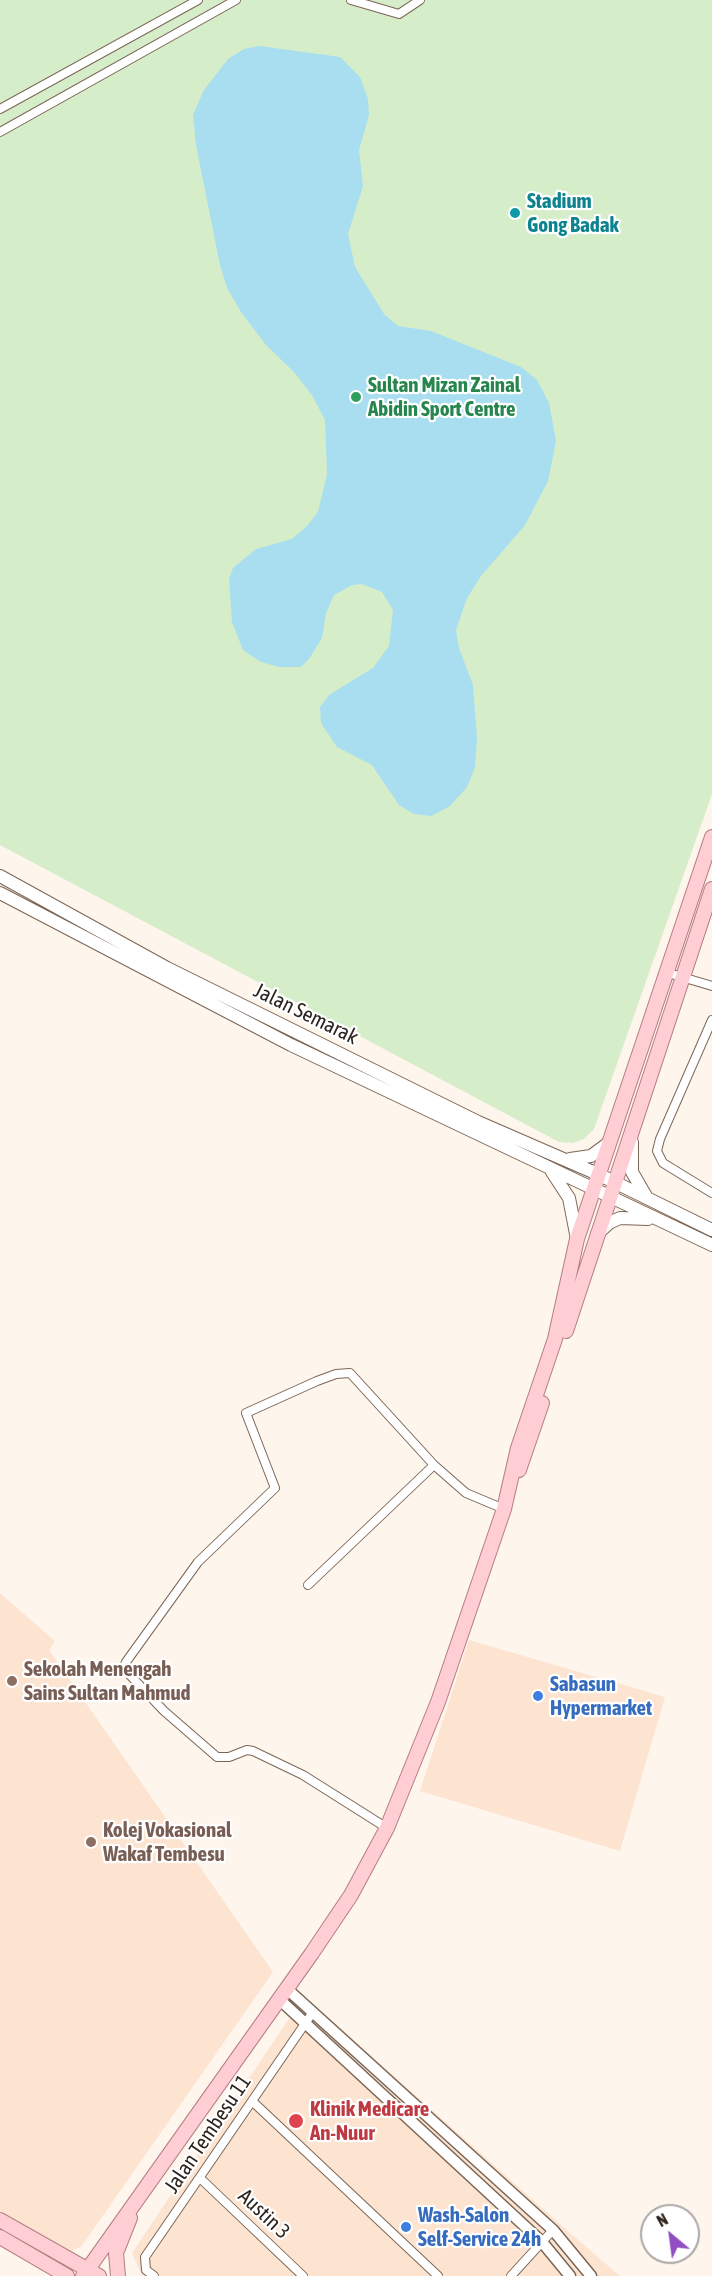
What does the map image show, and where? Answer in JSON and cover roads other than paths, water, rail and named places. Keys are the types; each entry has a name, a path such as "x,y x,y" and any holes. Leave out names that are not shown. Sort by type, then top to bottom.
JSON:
{"main road":[{"path":"505,1504 518,1448 555,1339 577,1239 712,837"},
{"name":"Jalan Semarak","path":"0,876 167,968 478,1122 600,1174 712,1230"},
{"path":"0,2220 59,2253 90,2274 105,2245 351,1895 387,1828 438,1702 505,1504 527,1450 681,977 712,889"},
{"name":"Jalan Semarak","path":"0,893 291,1045 667,1223"},
{"path":"633,1126 632,1172 647,1198"},
{"path":"563,1159 585,1158 598,1153 610,1142"},
{"path":"549,1169 569,1198 577,1239"},
{"path":"597,1235 609,1223 626,1216 667,1223 712,1245"},
{"path":"118,2276 116,2253 137,2199"},
{"path":"0,2237 67,2276"},
{"path":"59,2253 73,2258 83,2256 105,2245"}],"street":[{"path":"0,109 198,0"},
{"path":"0,132 236,0"},
{"path":"351,0 399,14 420,0"},
{"path":"665,972 712,986"},
{"path":"712,1020 660,1139 657,1151 663,1163 712,1193"},
{"path":"387,1828 303,1775 253,1750 229,1757 217,1757 164,1711 124,1667 198,1562 275,1488 246,1413 317,1381 336,1374 350,1373 434,1466 466,1493 505,1504"},
{"path":"308,1585 434,1466"},
{"path":"282,1994 313,2012 554,2230 591,2276"},
{"path":"282,1994 305,2023 542,2242 570,2276"},
{"name":"Jalan Tembesu 11","path":"154,2276 146,2270 145,2257 313,2012"},
{"path":"252,2101 438,2276"},
{"name":"Austin 3","path":"200,2178 303,2276"},
{"path":"511,2276 554,2230"}],"water":[{"path":"260,46 340,57 360,77 368,99 369,115 359,150 363,186 348,234 355,267 384,314 398,326 431,331 521,367 537,380 549,403 556,441 548,481 525,525 481,576 467,598 456,630 459,648 473,685 477,738 475,767 467,787 450,806 431,816 414,814 399,805 372,765 337,747 321,723 320,707 329,695 373,668 389,646 393,610 382,592 362,584 352,585 334,595 326,613 322,638 301,667 279,667 261,662 243,650 232,622 229,579 233,568 256,549 292,539 307,526 318,512 327,474 325,420 312,395 294,372 266,345 241,312 227,288 220,265 196,145 193,115 204,90 228,59 244,49"}],"place":[{"name":"Stadium Gong Badak","path":"515,213"},
{"name":"Sultan Mizan Zainal Abidin Sport Centre","path":"356,397"},
{"name":"Sekolah Menengah Sains Sultan Mahmud","path":"12,1681"},
{"name":"Sabasun Hypermarket","path":"538,1696"},
{"name":"Kolej Vokasional Wakaf Tembesu","path":"91,1842"},
{"name":"Klinik Medicare An-Nuur","path":"296,2121"},
{"name":"Wash-Salon Self-Service 24h","path":"406,2227"}]}
